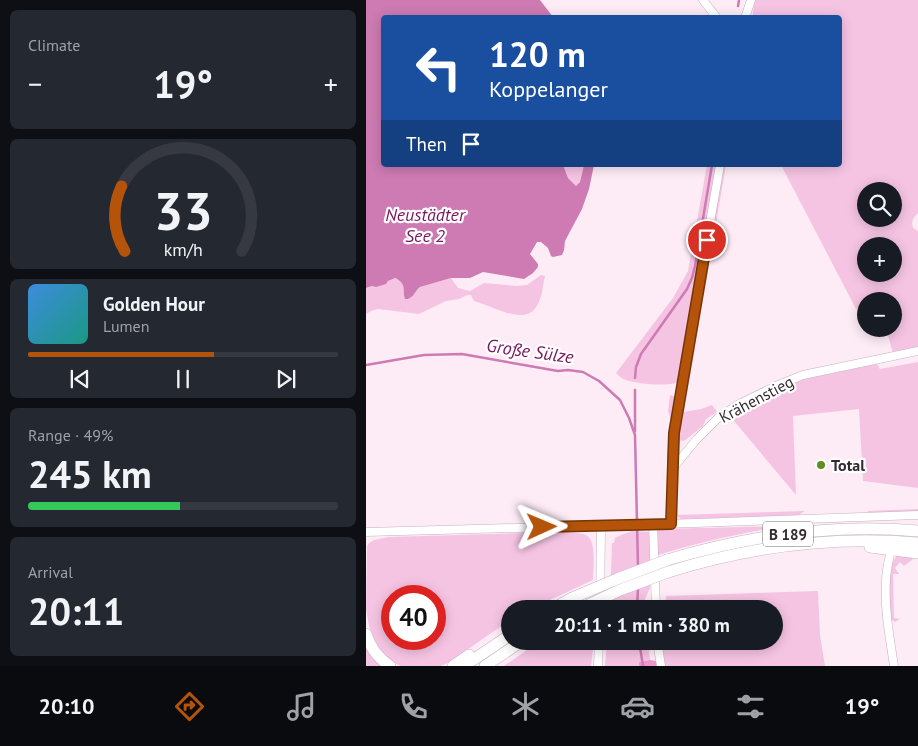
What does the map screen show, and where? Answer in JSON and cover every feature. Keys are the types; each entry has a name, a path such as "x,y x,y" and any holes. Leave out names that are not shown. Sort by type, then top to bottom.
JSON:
{"highway":[{"name":"B 189","path":"569,600 617,578 667,560 740,541 805,532 864,529 918,531"},
{"name":"B 189","path":"599,600 668,572 748,552 797,545 848,541 918,543"},
{"path":"848,541 859,547 918,553"},
{"path":"366,634 374,651 390,666"},
{"path":"464,666 501,641"},
{"path":"453,666 485,644 494,645"},
{"path":"485,666 509,650"}],"street":[{"path":"703,0 715,15"},
{"path":"746,15 751,0"},
{"path":"671,524 675,424 720,167"},
{"name":"Krähenstieg","path":"673,468 697,439 718,418 739,404 776,386 803,375 918,351"},
{"path":"366,532 918,516"},
{"path":"653,524 656,600"},
{"path":"600,600 601,526"},
{"path":"891,550 886,584 894,666"},
{"path":"598,666 599,650"},
{"path":"658,650 661,666"}],"shaded area":[{"path":"755,0 918,0 918,213 912,223 913,228 918,231 918,348 893,353 888,337 902,337 902,292 857,292 857,309 782,167 842,167 842,15 752,15"},
{"path":"564,167 584,167 580,182 576,186 568,178"},
{"path":"707,167 717,167 681,377 678,382 673,384 660,385 625,380 616,373 673,298 688,271"},
{"path":"723,167 726,167 684,412 712,405 717,412 706,419 703,426 684,441 677,440"},
{"path":"541,275 545,276 540,299 532,312 526,314 513,314 500,310 474,301 471,295 467,295 459,299 446,301 419,314 378,309 366,314 366,288 387,282 393,278 402,283 405,299 408,299 420,287 451,278 458,288 470,291 484,283 527,285"},
{"path":"918,362 918,488 863,481 859,409 793,416 796,495 729,415 791,382 877,364 880,369"},
{"path":"670,395 676,397 672,423 668,411"},
{"path":"918,509 918,512 870,513 867,511"},
{"path":"805,511 797,516 681,519 676,515"},
{"path":"785,526 721,538 658,555 657,533 659,529"},
{"path":"632,531 650,532 650,588 645,600 608,600 612,543 614,543 615,538"},
{"path":"581,533 586,535 592,543 594,555 593,580 550,600 501,600 501,627 453,660 441,666 401,666 388,659 378,648 369,626 366,609 367,547 374,540 388,537"},
{"path":"898,555 911,556 913,559 904,566 900,562 895,568 899,574 893,574 894,618 900,619 895,622 891,620 888,586 890,568"},
{"path":"818,591 820,635 825,666 665,666 663,650 783,650 783,600 666,600 666,596"},
{"path":"366,643 384,666 366,666"},
{"path":"527,650 593,650 591,666 504,666"},
{"path":"606,650 649,650 650,660 639,662 639,666 605,666"},
{"path":"656,661 658,666 639,666 639,662"}],"water":[{"name":"Neustädter See 2","path":"366,0 540,0 551,15 381,15 381,167 564,167 568,178 576,186 580,182 584,167 594,167 582,209 565,241 562,255 551,256 548,248 541,242 537,242 530,254 538,264 538,267 524,279 483,272 470,278 451,278 420,287 408,299 405,299 403,285 395,278 386,284 366,288"}],"waterway":[{"path":"738,6 739,0"},
{"path":"635,378 636,367 641,354 687,289 692,278 712,167"},
{"name":"Große Sülze","path":"366,365 424,355 462,354 558,371 583,372 599,381 620,400 635,435 638,567"},
{"path":"635,390 635,431"},
{"name":"Große Sülze","path":"637,600 638,588"},
{"name":"Große Sülze","path":"640,650 643,666"}],"place":[{"name":"Total","path":"821,465"}],"route":[{"path":"542,527 671,524 674,433 707,240"}]}
